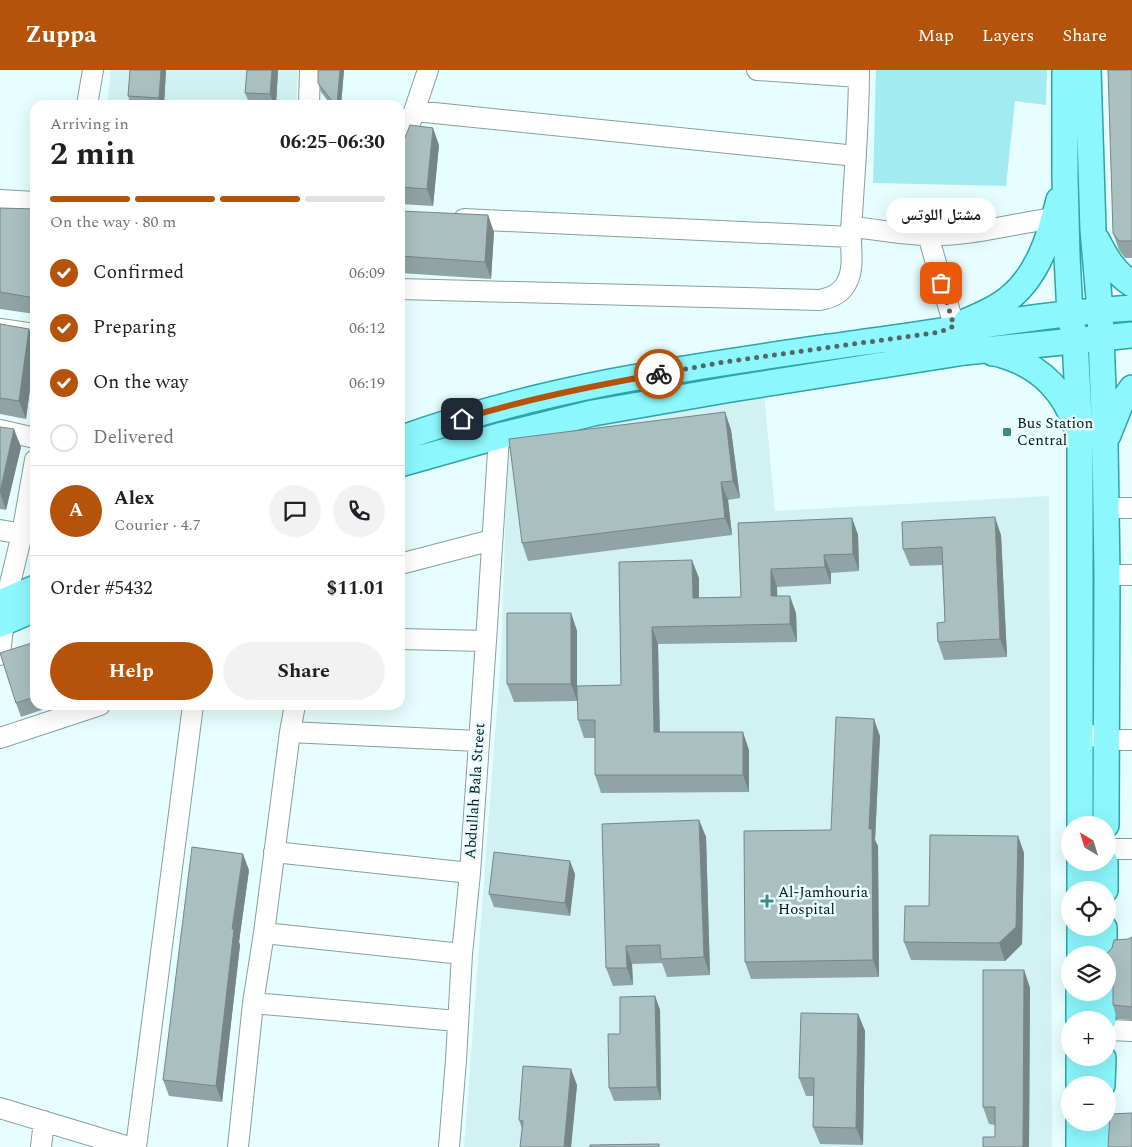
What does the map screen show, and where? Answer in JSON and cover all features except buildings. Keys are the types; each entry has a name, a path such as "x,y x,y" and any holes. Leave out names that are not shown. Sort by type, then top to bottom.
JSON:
{"main road":[{"path":"1065,70 1065,176 1070,314 1075,340 1080,437 1080,816"},
{"path":"1088,70 1093,230 1100,310 1105,442 1107,575 1106,816"},
{"path":"947,329 986,312 1008,299 1027,280 1042,252 1054,218 1065,176"},
{"path":"1093,230 1104,255 1120,276 1132,284"},
{"path":"405,437 493,409 591,386 724,362 947,329 1100,310 1132,308"},
{"path":"405,463 499,436 593,414 731,389 965,352 1132,335"},
{"path":"965,352 996,353 1026,363 1051,382 1070,407 1080,437"},
{"path":"1105,442 1120,405 1132,388"},
{"path":"2,613 30,592"},
{"path":"2,613 30,610"},
{"path":"1079,1131 1079,1147"},
{"path":"1101,1147 1107,1131"}],"street":[{"path":"88,100 93,70"},
{"path":"309,100 310,70"},
{"path":"405,134 409,118 428,70"},
{"path":"405,289 820,300 830,298 839,293 847,282 851,270 851,232 859,74 757,70"},
{"path":"409,118 856,156"},
{"path":"0,200 30,202"},
{"path":"449,218 928,235 979,232 1023,222 1054,218"},
{"path":"928,235 947,329"},
{"path":"0,329 30,333"},
{"path":"0,430 30,437"},
{"name":"Abdullah Bala Street","path":"449,1147 462,954 470,873 499,436"},
{"path":"0,655 2,613 22,534 30,488"},
{"path":"1106,508 1132,508"},
{"path":"0,530 22,534"},
{"path":"405,563 492,540"},
{"path":"1107,575 1132,575"},
{"path":"405,639 486,641"},
{"path":"0,738 85,710"},
{"path":"136,1147 192,710"},
{"path":"238,1147 253,1003 294,710"},
{"path":"290,732 478,741"},
{"path":"1081,732 1106,740 1132,740"},
{"path":"1116,849 1132,849"},
{"path":"274,852 470,873"},
{"path":"264,933 462,954"},
{"path":"253,1003 457,1021"},
{"path":"1116,1030 1132,1031"},
{"path":"0,1108 129,1147"},
{"path":"41,1147 44,1121"}],"shaded area":[{"path":"111,70 298,70 296,100 108,100"},
{"path":"876,70 1047,70 1046,105 1015,101 1006,186 873,183"},
{"name":"Al-Jamhouria Hospital","path":"764,393 775,511 1049,496 1052,1147 464,1147 501,656 508,443 589,423"}],"way so far":[{"path":"659,374 724,362 940,332 954,326 941,283"}],"place":[{"name":"مشتل اللوتس","path":"941,283"},
{"name":"Bus Station Central","path":"1007,432"},
{"name":"Al-Jamhouria Hospital","path":"767,901"}],"route":[{"path":"462,419 493,409 591,386 659,374"}]}
